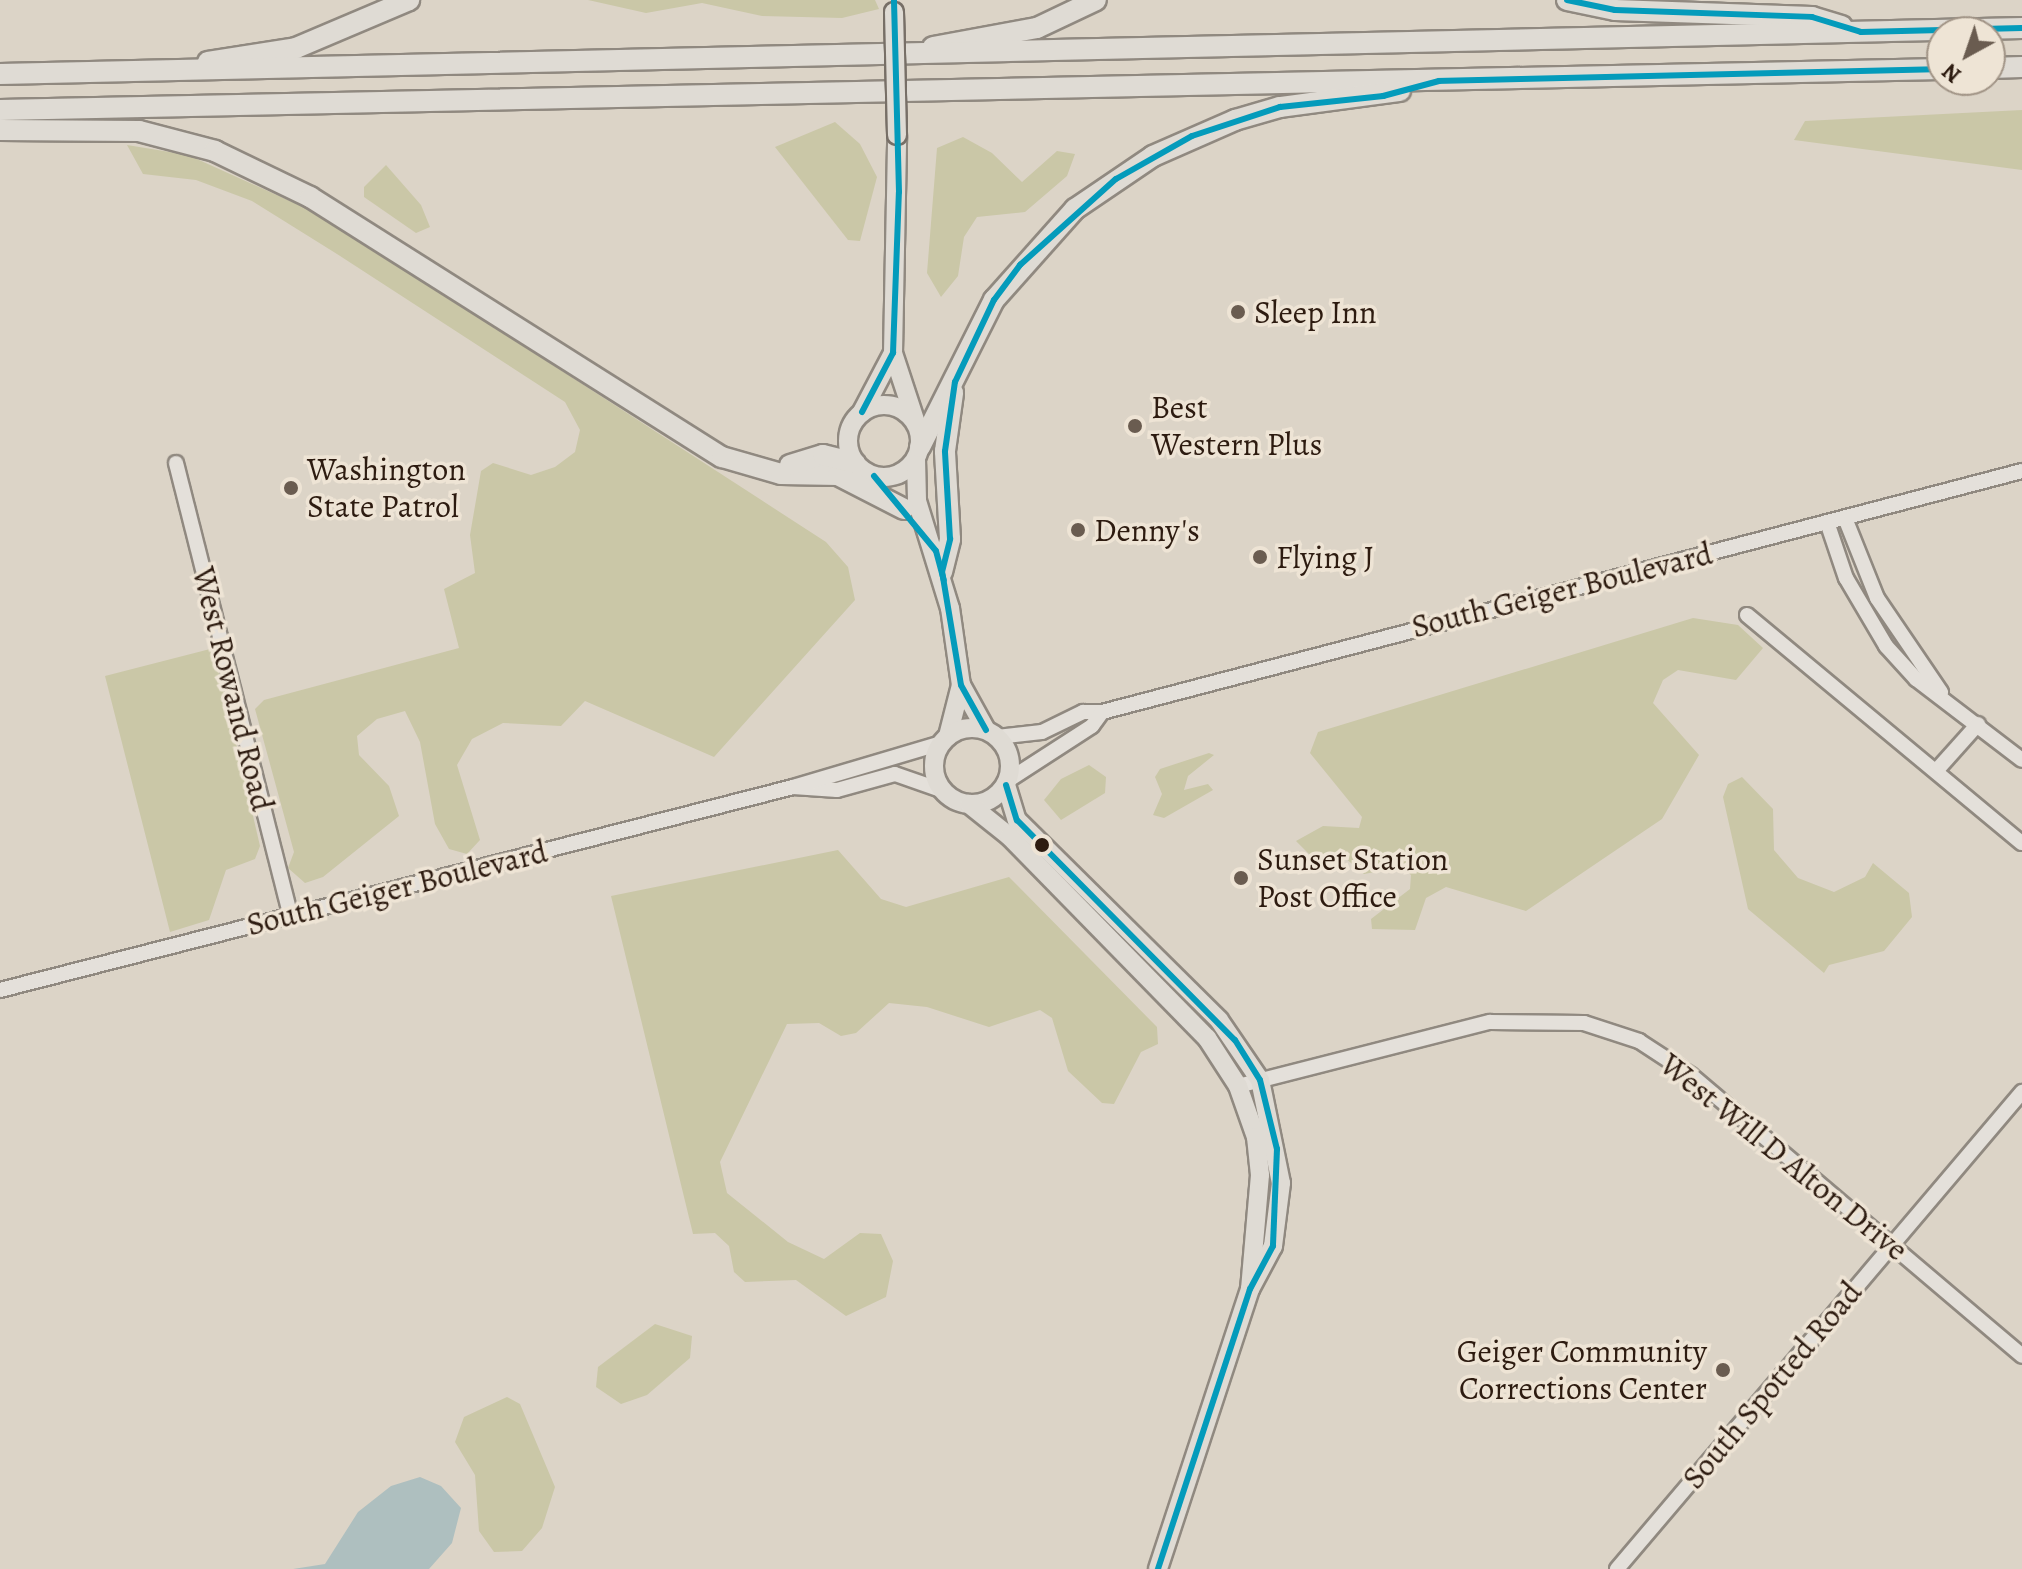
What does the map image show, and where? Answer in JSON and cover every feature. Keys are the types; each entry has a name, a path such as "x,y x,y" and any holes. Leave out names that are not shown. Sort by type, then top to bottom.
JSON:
{"highway":[{"path":"157,72 296,48 409,0"},
{"path":"912,55 947,41 1037,28 1096,0"},
{"path":"1567,0 1615,10 1812,17 1861,32"},
{"path":"0,74 2022,28"},
{"path":"0,110 1926,69"},
{"path":"918,453 960,362 994,300 1040,243 1075,209 1153,156 1280,107 1383,96 1439,81"},
{"path":"0,130 139,131 256,168 648,414 722,457 763,469 838,475 904,509"},
{"path":"939,562 950,539 947,425 960,362"},
{"path":"763,469 823,455 855,463"}],"main road":[{"path":"894,6 897,135 893,353 916,423 917,501 939,562 961,685 1009,758 1006,783 1017,820 1219,1020 1260,1080 1281,1183 1273,1246 1250,1289 1158,1569"},
{"path":"893,353 847,442 855,463 874,476 904,509 939,562"},
{"path":"862,412 897,407 916,423"},
{"path":"874,476 898,475 918,453"},
{"path":"961,685 934,771 944,791 969,804 1179,1006 1238,1086 1256,1137 1260,1175 1250,1289"},
{"path":"945,740 992,734"},
{"path":"969,804 992,799 1006,783"}],"street":[{"name":"West Rowand Road","path":"176,463 290,915"},
{"name":"South Geiger Boulevard","path":"992,734 1042,732 1083,712 1102,712 2022,471"},
{"path":"1845,518 1877,598 1941,692"},
{"path":"1827,522 1846,578 1871,624 1916,679 1941,692 2022,760"},
{"path":"1747,615 2022,843"},
{"name":"South Geiger Boulevard","path":"1006,783 1092,726 1102,712"},
{"path":"1936,771 1978,724"},
{"name":"South Geiger Boulevard","path":"0,990 793,787 945,740"},
{"name":"South Geiger Boulevard","path":"793,787 837,790 895,774 944,791"},
{"name":"West Will D Alton Drive","path":"1238,1086 1490,1022 1584,1023 1639,1041 1691,1075 2022,1356"},
{"name":"South Spotted Road","path":"1617,1569 2020,1097"}],"shaded area":[{"path":"588,0 875,0 879,9 842,18 762,16 702,3 646,13"},
{"path":"2022,110 2022,170 1794,140 1805,121"},
{"path":"835,122 860,144 877,177 860,241 848,240 775,147"},
{"path":"963,137 992,153 1022,182 1057,151 1075,154 1067,176 1025,212 977,217 964,237 958,276 941,297 927,273 937,148"},
{"path":"127,145 188,155 321,215 826,542 848,567 855,600 714,757 585,701 561,726 503,723 472,739 457,765 480,840 467,854 449,849 435,824 420,742 405,711 377,719 357,736 359,755 389,786 399,816 323,877 305,883 288,868 294,852 255,709 264,700 459,648 444,589 475,573 470,535 481,471 493,463 531,475 555,467 575,452 580,430 565,402 337,254 252,201 196,180 143,174"},
{"path":"386,165 421,205 430,227 416,233 364,197 364,187"},
{"path":"1693,618 1738,625 1763,648 1736,680 1678,670 1663,680 1653,703 1699,755 1662,819 1526,911 1446,887 1426,898 1415,930 1372,929 1371,919 1410,889 1411,875 1402,867 1364,874 1344,857 1310,855 1296,841 1323,826 1359,828 1362,817 1310,753 1318,732"},
{"path":"214,648 260,846 255,859 226,870 209,920 170,932 105,676"},
{"path":"1209,753 1214,755 1188,776 1184,790 1208,784 1213,790 1164,818 1153,815 1162,794 1155,777 1160,769"},
{"path":"1089,765 1106,777 1105,793 1061,820 1044,800 1061,779"},
{"path":"1742,777 1773,809 1774,850 1798,878 1834,892 1865,877 1873,863 1909,893 1912,917 1884,951 1829,965 1824,973 1748,909 1723,797 1728,784"},
{"path":"838,850 881,899 906,907 1009,877 1157,1027 1158,1044 1141,1052 1114,1104 1102,1103 1068,1071 1052,1018 1040,1010 989,1027 927,1007 889,1003 856,1033 841,1036 819,1023 787,1024 720,1162 727,1193 788,1242 824,1259 860,1233 881,1234 893,1261 886,1297 846,1316 796,1280 745,1282 734,1272 729,1246 715,1233 693,1234 611,896"},
{"path":"655,1324 692,1336 690,1358 647,1395 621,1404 596,1387 598,1367"},
{"path":"507,1397 520,1404 555,1487 542,1528 522,1551 494,1552 479,1531 475,1475 455,1442 464,1417"},
{"path":"420,1477 441,1486 461,1508 452,1543 429,1569 293,1569 325,1564 358,1512 391,1486"}],"transit line":[{"path":"862,412 893,353 899,192 894,0"},
{"path":"1567,0 1615,10 1812,17 1861,32 2022,28"},
{"path":"986,730 961,685 942,572 950,539 945,451 955,382 994,300 1020,265 1116,179 1192,136 1280,107 1383,96 1439,81 1926,69"},
{"path":"874,476 936,551 944,580"},
{"path":"1006,785 1017,820 1235,1040 1260,1080 1277,1149 1273,1246 1250,1289 1158,1569"}],"place":[{"name":"Sleep Inn","path":"1238,312"},
{"name":"Best Western Plus","path":"1135,426"},
{"name":"Washington State Patrol","path":"291,488"},
{"name":"Denny's","path":"1078,530"},
{"name":"Flying J","path":"1260,557"},
{"name":"Sunset Station Post Office","path":"1241,878"},
{"name":"Geiger Community Corrections Center","path":"1723,1370"}]}
